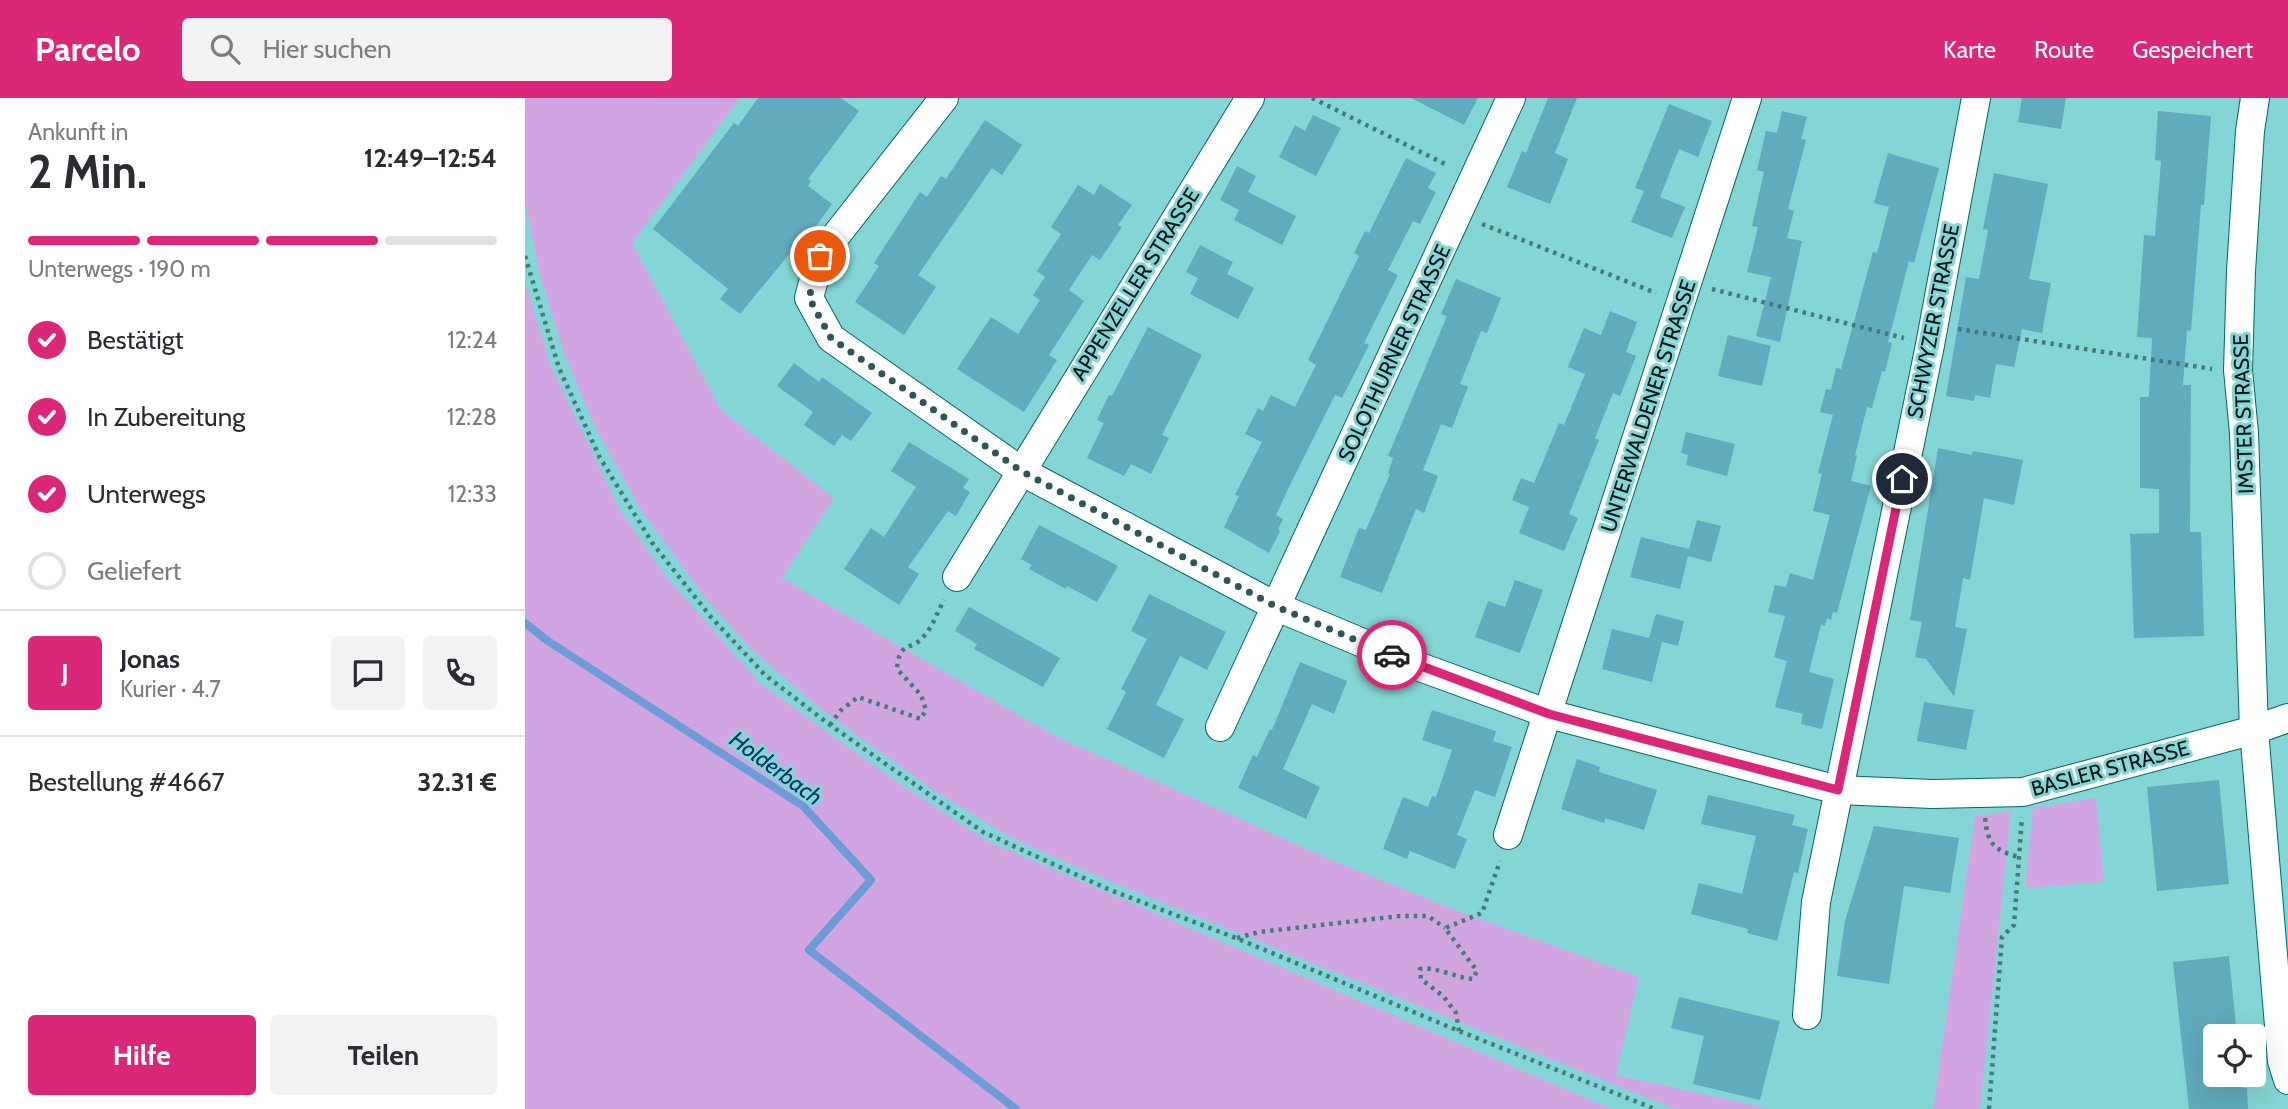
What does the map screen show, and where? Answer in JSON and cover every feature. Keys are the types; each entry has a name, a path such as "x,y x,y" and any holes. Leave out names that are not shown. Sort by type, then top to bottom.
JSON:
{"street":[{"name":"BASLER STRASSE","path":"944,98 820,256 809,298 831,338 1021,471 1277,607 1420,667 1549,714 1838,790 1932,794 2023,792 2254,730 2288,718"},
{"name":"APPENZELLER STRASSE","path":"1021,471 1250,98"},
{"name":"SOLOTHURNER STRASSE","path":"1277,607 1511,98"},
{"name":"UNTERWALDENER STRASSE","path":"1549,714 1747,98"},
{"name":"SCHWYZER STRASSE","path":"1838,790 1931,335 1976,98"},
{"name":"IMSTER STRASSE","path":"2255,98 2250,131 2241,271 2238,370 2244,433 2254,730 2282,1061 2288,1080"},
{"path":"957,577 1021,471"},
{"path":"1220,727 1277,607"},
{"path":"1508,835 1549,714"},
{"path":"1807,1015 1816,902 1838,790"}],"path":[{"path":"1312,98 1475,179"},
{"path":"1458,214 1684,293 1931,335 2199,369 2238,370"},
{"path":"525,256 559,369 600,458 653,544 711,617 765,675 830,725 983,832 1110,890 1236,938 1655,1109"},
{"path":"830,725 857,697 921,719 926,710 921,695 897,669 898,657 904,648 923,638 957,577"},
{"path":"1989,1109 2002,937 2014,925 2023,792"},
{"path":"1985,793 1985,820 1989,838 1998,851 2019,857"},
{"path":"1445,928 1482,913 1508,835"},
{"path":"1236,938 1259,932 1400,916 1428,916 1445,928 1477,971 1473,979 1457,978 1427,967 1420,969 1421,979 1443,996 1456,1013 1459,1031"}],"shaded area":[{"path":"525,98 740,98 632,243 721,410 834,498 782,578 1055,736 1336,862 1458,911 1639,977 1616,1075 1771,1109 1675,1109 1099,877 1012,838 939,794 819,708 750,648 706,599 641,510 596,429 565,356 539,271 525,201"},
{"path":"525,282 551,366 620,510 665,575 761,684 890,777 987,841 1612,1109 525,1109"},
{"path":"2096,798 2104,882 2025,888 2033,808"},
{"path":"2011,811 1980,1109 1933,1109 1975,816"}],"building":[{"path":"758,98 841,98 859,111 808,179 811,181 808,186 832,204 803,244 800,241 740,314 720,299 728,289 653,229 734,123 738,126"},
{"path":"1411,98 1478,98 1464,125"},
{"path":"1548,98 1577,98 1555,153 1568,159 1550,204 1507,187 1522,151 1526,153"},
{"path":"2022,98 2066,98 2061,129 2018,122"},
{"path":"1669,104 1712,121 1698,157 1679,149 1660,197 1685,207 1672,238 1631,222 1644,191 1635,188"},
{"path":"1782,111 1807,117 1801,139 1806,140 1788,209 1794,211 1787,238 1802,241 1780,342 1756,336 1771,277 1747,272 1758,227 1752,226 1764,172 1757,170 1766,131 1777,133"},
{"path":"2158,111 2211,116 2191,331 2187,330 2183,385 2191,385 2190,532 2201,532 2204,636 2134,638 2130,534 2159,533 2159,489 2140,488 2140,397 2149,397 2152,338 2137,337 2144,235 2155,236 2161,161 2155,160"},
{"path":"1313,115 1341,128 1316,176 1279,157 1295,125 1305,131"},
{"path":"985,120 1022,145 1002,175 992,168 918,275 936,287 904,335 855,302 879,266 874,263 920,192 927,197 941,176 946,179"},
{"path":"1888,153 1939,168 1914,263 1909,261 1888,342 1892,343 1885,372 1882,371 1872,408 1867,407 1855,455 1857,456 1851,481 1871,486 1837,613 1833,612 1831,620 1827,618 1825,626 1821,625 1809,672 1834,679 1822,729 1801,724 1803,714 1775,707 1787,661 1774,657 1785,616 1768,612 1775,585 1786,587 1790,573 1813,580 1830,515 1813,511 1822,474 1818,473 1833,415 1820,412 1826,389 1831,390 1836,368 1841,369 1873,252 1877,253 1889,207 1874,203"},
{"path":"1406,158 1436,173 1428,188 1436,192 1420,224 1413,221 1388,270 1398,275 1364,343 1369,345 1342,398 1335,395 1290,485 1276,515 1283,519 1269,553 1224,527 1239,496 1235,495 1262,442 1245,434 1258,408 1263,411 1271,395 1295,407 1316,365 1308,360 1359,256 1354,253 1365,231 1369,233"},
{"path":"1237,166 1256,176 1248,192 1296,216 1282,245 1234,220 1239,210 1220,200"},
{"path":"1994,173 2048,184 2029,279 2051,283 2042,333 2022,329 2014,367 1996,364 1990,398 1975,395 1974,401 1946,396 1966,277 1979,279 1988,230 1983,229"},
{"path":"1100,184 1132,205 1118,225 1122,227 1100,260 1092,255 1069,290 1084,301 1049,355 1057,360 1024,412 957,369 991,317 1018,334 1040,300 1033,295 1045,277 1037,271 1061,234 1051,227 1078,185 1094,195"},
{"path":"1200,245 1233,262 1227,274 1254,288 1238,319 1190,294 1198,278 1186,272"},
{"path":"1456,279 1501,298 1487,333 1481,331 1460,384 1468,387 1452,428 1441,424 1423,470 1438,476 1424,513 1416,509 1382,593 1340,577 1359,528 1366,530 1390,474 1388,473 1393,458 1388,456 1447,316 1441,314"},
{"path":"1610,311 1637,322 1626,352 1636,356 1620,396 1613,393 1595,438 1599,440 1569,514 1578,518 1564,551 1519,533 1529,507 1512,500 1521,478 1534,483 1559,423 1564,425 1585,374 1568,367 1584,328 1601,335"},
{"path":"1148,327 1202,355 1162,435 1169,438 1151,474 1131,464 1124,476 1087,458 1104,423 1097,420"},
{"path":"1728,335 1771,346 1762,386 1718,376"},
{"path":"794,363 819,382 822,377 872,413 851,441 842,435 834,446 804,425 813,412 777,386"},
{"path":"1686,432 1735,444 1727,476 1686,465 1688,455 1681,453"},
{"path":"909,442 969,479 963,488 970,492 956,516 948,511 908,567 919,574 899,605 844,569 871,528 884,537 916,487 891,471"},
{"path":"1938,448 1972,455 1973,451 2023,460 2014,505 1984,498 1970,580 1963,578 1955,627 1967,629 1954,696 1926,659 1915,657 1922,622 1910,620"},
{"path":"1697,520 1721,526 1711,562 1688,556 1680,589 1630,577 1641,537 1689,549"},
{"path":"1039,525 1118,566 1097,602 1029,569 1032,565 1021,559"},
{"path":"1515,580 1543,590 1520,653 1475,637 1488,601 1505,607"},
{"path":"1149,594 1226,632 1207,670 1180,656 1156,705 1184,719 1164,758 1107,729 1126,692 1121,689 1147,639 1131,631"},
{"path":"969,607 1060,658 1043,687 974,649 977,644 955,631"},
{"path":"1656,614 1684,621 1678,646 1655,640 1662,642 1652,682 1602,669 1612,629 1649,638"},
{"path":"1300,662 1347,681 1334,714 1312,704 1283,769 1320,787 1306,819 1238,788 1253,755 1257,757 1270,729 1272,730"},
{"path":"1924,702 1974,710 1966,750 1917,741"},
{"path":"1432,710 1496,731 1493,741 1512,747 1495,797 1475,790 1457,835 1467,839 1455,869 1410,851 1407,859 1383,849 1403,797 1428,807 1432,796 1436,797 1452,750 1422,740"},
{"path":"1577,759 1600,767 1599,772 1657,790 1644,830 1605,818 1604,823 1561,809"},
{"path":"2219,780 2229,884 2157,891 2147,787"},
{"path":"1708,795 1795,815 1792,825 1808,829 1777,941 1747,933 1748,929 1691,914 1699,883 1742,894 1756,836 1701,824"},
{"path":"1874,826 1959,838 1950,893 1904,886 1889,984 1837,976 1845,921"},
{"path":"2229,956 2236,1024 2203,1024 2203,1087 2247,1088 2248,1109 2189,1109 2173,962"},
{"path":"1679,997 1780,1021 1760,1100 1693,1084 1704,1036 1671,1028"}],"waterway":[{"name":"Holderbach","path":"525,623 548,641 803,806 871,880 809,950 1016,1109"}],"way so far":[{"path":"820,256 809,298 831,338 873,368 1021,471 1277,607 1392,655"}],"route":[{"path":"1392,655 1549,714 1838,790 1902,479"}]}
